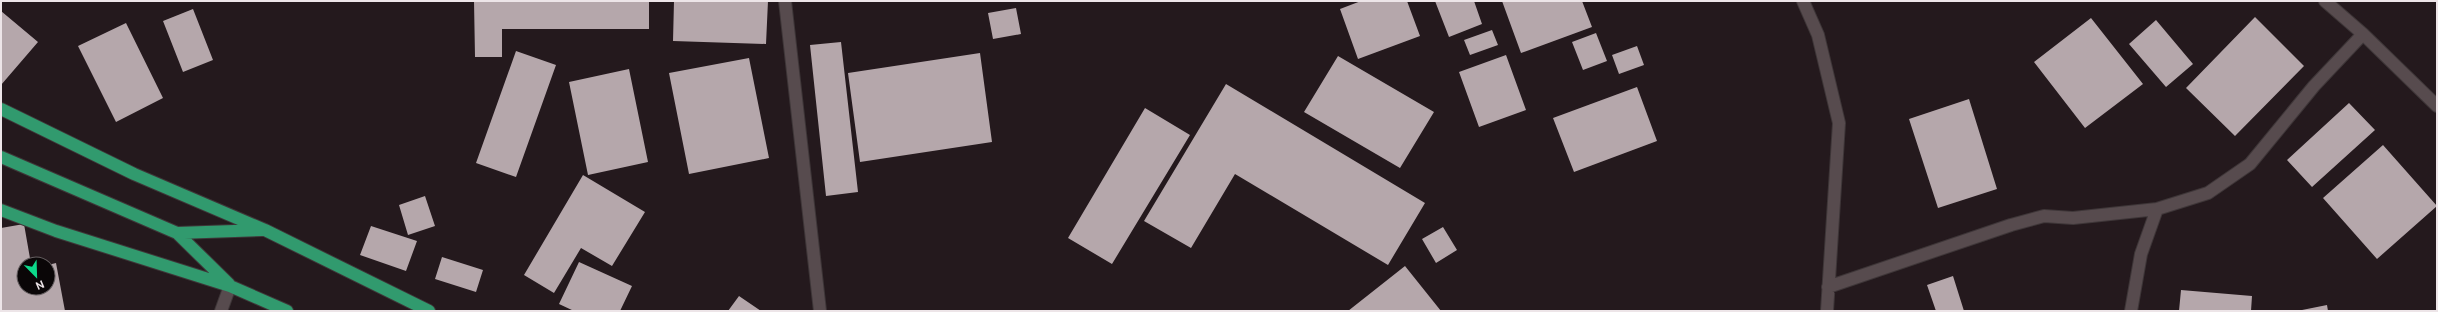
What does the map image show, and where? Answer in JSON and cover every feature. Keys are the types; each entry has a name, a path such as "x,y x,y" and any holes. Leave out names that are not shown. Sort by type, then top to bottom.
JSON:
{"main road":[{"path":"1,110 134,174 265,230 430,311"},
{"path":"1,157 177,233 230,286"},
{"path":"1,210 56,231 230,286 287,311"},
{"path":"177,233 265,230"}],"street":[{"path":"785,1 820,311"},
{"path":"1803,1 1818,35 1839,123 1827,311"},
{"path":"2325,1 2363,34 2437,106"},
{"path":"1828,287 2011,225 2044,216 2073,218 2157,209 2208,193 2250,164 2314,86 2363,34"},
{"path":"2131,311 2141,254 2157,209"},
{"path":"221,311 230,286"}],"building":[{"path":"474,1 649,1 649,29 502,29 502,57 475,57"},
{"path":"674,1 768,1 766,44 673,41"},
{"path":"1361,1 1407,1 1420,36 1358,59 1340,9"},
{"path":"1435,1 1474,1 1482,24 1449,37"},
{"path":"1502,1 1582,1 1592,27 1521,53"},
{"path":"1016,8 1021,34 993,39 988,13"},
{"path":"193,9 213,60 183,72 163,21"},
{"path":"1,11 38,42 1,85"},
{"path":"2255,17 2304,66 2235,136 2186,88"},
{"path":"2091,18 2143,84 2085,128 2034,62"},
{"path":"2156,20 2193,64 2166,87 2129,44"},
{"path":"126,23 163,98 116,122 78,46"},
{"path":"1492,30 1498,45 1470,55 1464,40"},
{"path":"1596,33 1607,61 1583,70 1572,42"},
{"path":"841,42 858,192 826,196 810,45"},
{"path":"1637,46 1644,65 1619,74 1612,55"},
{"path":"516,51 556,65 516,177 476,163"},
{"path":"980,53 992,142 860,162 848,73"},
{"path":"1506,55 1526,110 1479,127 1459,72"},
{"path":"1338,56 1434,112 1400,168 1304,112"},
{"path":"749,58 769,158 689,174 669,73"},
{"path":"629,69 648,162 588,175 569,82"},
{"path":"1226,84 1425,203 1388,265 1235,174 1191,248 1144,221"},
{"path":"1637,87 1657,141 1574,172 1553,118"},
{"path":"1969,99 1997,189 1938,208 1909,119"},
{"path":"2349,103 2375,130 2312,187 2287,160"},
{"path":"1145,108 1190,135 1112,264 1068,238"},
{"path":"2383,145 2437,206 2377,259 2323,198"},
{"path":"583,175 645,212 612,266 581,248 554,293 524,275"},
{"path":"425,196 435,226 408,235 399,205"},
{"path":"24,224 30,256 16,256 16,296 56,296 56,263 65,311 1,311 1,228"},
{"path":"371,226 417,241 406,271 360,255"},
{"path":"1443,227 1457,250 1436,263 1422,239"},
{"path":"442,257 483,270 476,292 435,279"},
{"path":"579,262 632,286 620,311 574,311 559,304"},
{"path":"1405,266 1441,311 1348,311"},
{"path":"1953,276 1964,311 1936,311 1927,285"},
{"path":"2181,290 2252,296 2251,311 2179,311"},
{"path":"739,296 761,311 728,311"},
{"path":"2327,305 2328,311 2302,311 2302,310"}]}
